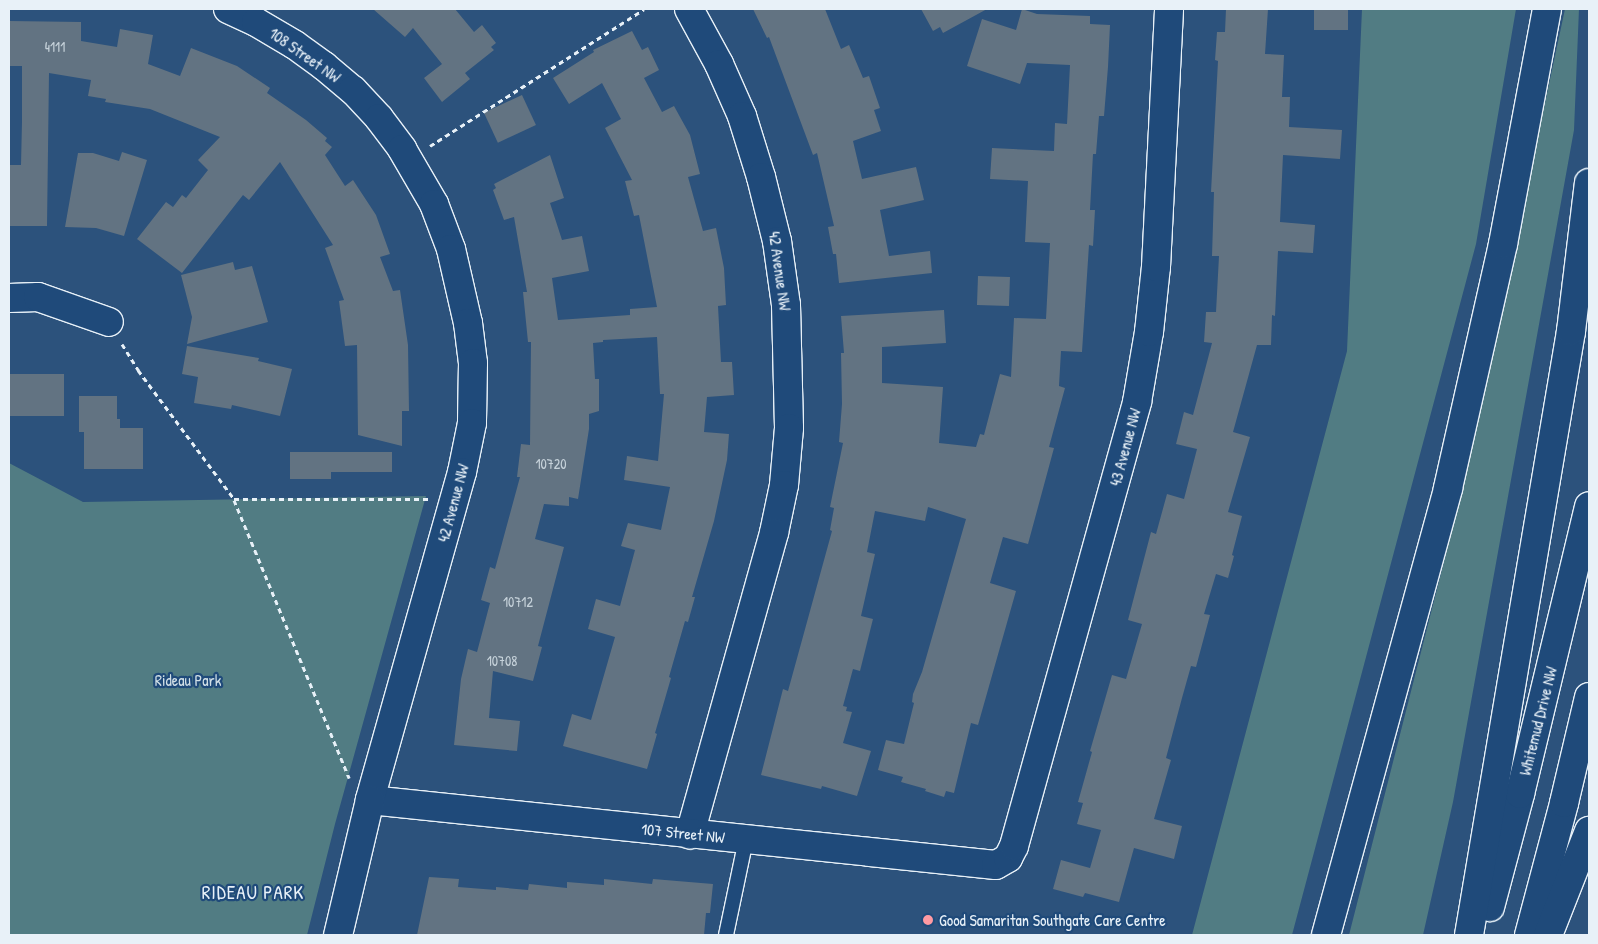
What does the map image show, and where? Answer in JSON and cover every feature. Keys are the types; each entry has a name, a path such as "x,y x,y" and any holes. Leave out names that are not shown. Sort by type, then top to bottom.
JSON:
{"main road":[{"name":"108 Street NW","path":"228,9 256,22 294,44 353,90"},
{"name":"43 Avenue NW","path":"996,864 1008,858 1014,846 1137,402 1149,332 1156,267 1169,9"},
{"path":"1326,935 1448,488 1503,244 1546,9"},
{"name":"42 Avenue NW","path":"690,11 719,64 742,116 761,177 775,232 786,305 789,428 784,484 774,533 690,834"},
{"name":"42 Avenue NW","path":"338,935 361,793 455,500 468,449 474,393 473,363 461,289 450,249 437,213 419,175 379,118 353,90"},
{"path":"1469,935 1569,340 1589,182"},
{"path":"9,298 38,297 109,322"},
{"name":"Whitemud Drive NW","path":"1482,935 1520,794 1589,506"},
{"path":"1529,935 1564,803 1589,697"},
{"name":"107 Street NW","path":"361,793 690,834 996,864"},
{"path":"1548,935 1589,831"}],"lane":[{"path":"726,935 746,839"}],"path":[{"path":"429,146 644,9"},
{"path":"109,322 138,370 234,499 361,793"},
{"path":"234,499 455,500"}],"green space":[{"path":"1362,9 1516,9 1476,244 1292,935 1192,935 1347,351"},
{"path":"1565,9 1579,9 1574,130 1453,802 1423,935 1349,935 1464,483"},
{"name":"Rideau Park","path":"9,463 83,502 426,496 335,824 307,935 9,935"}],"building":[{"path":"373,9 455,9 474,32 482,25 496,43 491,47 494,50 465,73 470,79 442,102 424,78 442,64 413,28 405,37"},
{"path":"753,9 825,9 841,49 849,45 863,78 869,76 880,108 874,110 881,131 853,141 862,179 916,167 924,200 880,210 889,256 930,251 932,273 839,283 836,254 833,254 828,227 834,226 817,153 813,155 769,37 767,38"},
{"path":"921,9 987,9 943,33 940,27 933,31"},
{"path":"1022,9 1037,14 1090,16 1090,24 1110,25 1108,67 1104,116 1099,116 1096,154 1093,154 1090,210 1095,210 1093,246 1089,245 1082,352 1061,351 1059,386 1065,388 1049,447 1054,448 1028,544 1003,537 990,583 1016,591 978,725 971,723 954,793 946,791 944,797 925,791 926,789 901,782 903,777 878,770 886,740 904,744 914,703 912,702 913,694 922,672 966,519 928,507 925,521 875,511 867,552 875,554 861,616 873,619 860,671 853,669 843,706 847,707 846,711 852,712 843,743 871,751 857,796 822,786 821,789 761,775 783,689 788,691 832,531 830,530 834,508 830,507 843,443 839,442 842,404 841,353 844,353 841,316 944,310 946,343 882,347 882,383 943,387 939,443 976,447 980,434 984,435 1000,374 1011,377 1014,318 1046,319 1050,243 1025,242 1028,181 990,179 992,148 1054,151 1055,123 1067,124 1070,65 1027,63 1020,84 967,66 982,19 1016,30"},
{"path":"1226,9 1268,9 1265,54 1284,55 1282,97 1290,97 1289,127 1342,130 1340,159 1283,155 1280,222 1315,225 1313,253 1278,251 1275,316 1272,315 1271,345 1257,345 1233,432 1250,437 1228,512 1242,516 1232,555 1234,556 1228,578 1216,574 1204,614 1210,615 1196,667 1191,666 1182,698 1166,758 1171,760 1154,819 1182,826 1174,859 1134,848 1119,902 1085,893 1083,897 1053,889 1061,860 1090,868 1101,830 1077,824 1083,803 1078,802 1092,752 1090,751 1112,675 1126,679 1142,624 1128,620 1151,532 1156,534 1167,494 1184,499 1197,449 1176,444 1184,412 1193,415 1212,343 1204,342 1206,312 1216,312 1219,256 1212,256 1214,192 1211,192 1218,61 1215,60 1217,32 1225,32"},
{"path":"1314,9 1348,9 1348,30 1314,30"},
{"path":"9,21 81,22 81,41 117,47 120,29 153,35 148,64 180,76 191,48 237,66 270,88 267,93 306,120 327,138 325,141 332,147 325,155 345,186 353,180 376,215 390,254 380,257 393,291 400,290 408,345 409,411 402,411 402,446 358,435 357,345 345,346 339,301 344,300 325,248 333,245 280,162 249,200 243,195 182,273 137,239 166,202 173,207 182,195 186,198 208,170 198,160 220,137 150,109 105,102 106,99 88,96 91,80 49,73 47,226 9,226 9,165 21,165 22,66 9,66"},
{"path":"632,31 642,50 648,47 659,70 644,78 662,112 674,106 690,135 700,174 688,177 703,231 716,228 724,268 726,305 718,306 721,362 732,362 734,395 707,397 704,432 729,434 727,460 714,521 692,597 695,597 688,622 685,621 669,677 671,678 647,769 563,746 572,714 591,720 615,637 588,629 596,599 620,606 635,550 621,546 628,523 661,530 670,487 624,480 627,456 658,461 664,394 660,394 657,337 603,340 603,342 593,343 595,379 599,379 599,411 589,414 589,429 578,499 569,497 569,506 544,504 535,539 564,547 538,646 542,647 533,681 493,671 489,718 520,721 517,751 454,745 461,679 468,649 477,652 490,603 481,600 490,567 495,569 520,477 517,477 521,444 530,445 531,342 528,342 523,292 527,292 514,217 504,220 493,190 496,188 494,184 550,155 564,198 550,203 562,240 582,236 589,271 552,278 558,320 630,315 630,309 657,307 639,215 634,216 625,181 632,180 605,128 621,119 602,83 569,104 553,78 594,52 593,50"},
{"path":"522,95 536,125 498,143 484,113"},
{"path":"122,152 147,160 124,236 96,228 65,227 78,153 93,153 119,161"},
{"path":"233,262 235,270 252,266 268,322 187,344 192,317 181,275"},
{"path":"978,276 1010,277 1009,306 977,305"},
{"path":"187,346 259,358 258,361 292,369 280,416 232,405 231,409 194,403 198,377 182,374"},
{"path":"9,374 64,374 64,416 9,416"},
{"path":"79,396 117,396 117,419 120,419 120,428 143,428 143,469 84,469 84,432 79,432"},
{"path":"290,452 392,452 392,472 331,472 331,479 290,479"},
{"path":"429,877 459,879 458,887 496,890 496,887 528,890 529,884 567,888 567,882 604,885 604,879 652,884 653,879 713,884 710,913 706,913 704,935 417,935"}],"place":[{"name":"Good Samaritan Southgate Care Centre","path":"928,920"}],"district":[{"name":"RIDEAU PARK","path":"253,893"}]}
